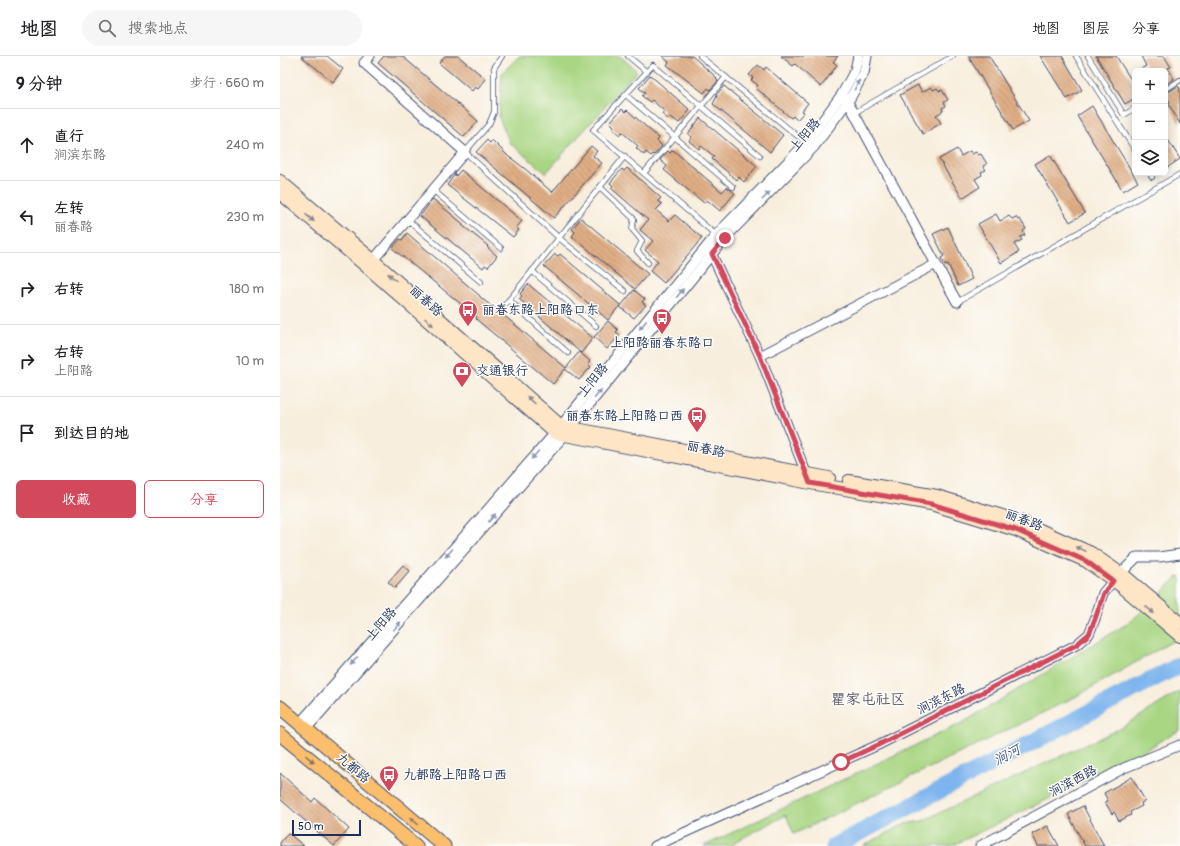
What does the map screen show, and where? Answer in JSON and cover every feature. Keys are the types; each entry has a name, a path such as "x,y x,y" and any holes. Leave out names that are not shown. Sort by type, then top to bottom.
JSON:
{"main road":[{"name":"丽春路","path":"280,181 370,263 562,430 808,478 931,504 1016,530 1086,561 1120,579 1180,623"},
{"name":"丽春路","path":"280,193 370,263"},
{"name":"丽春路","path":"1120,579 1180,636"},
{"name":"九都路","path":"280,707 444,846"},
{"name":"九都路","path":"280,734 416,846"}],"street":[{"path":"370,56 364,63 465,152 370,263"},
{"name":"上阳路","path":"303,726 562,430 725,238 814,147 845,98 855,70 858,56"},
{"name":"上阳路","path":"562,430 707,245 806,143 845,98 864,73 867,56"},
{"path":"845,98 957,302"},
{"path":"707,245 760,356 808,478"},
{"path":"760,356 936,264"},
{"name":"涧滨东路","path":"655,846 878,745 1076,645 1089,634 1104,593 1120,579 1137,557 1159,557 1180,554"},
{"name":"涧滨西路","path":"980,846 1124,768 1180,745"}],"lane":[{"path":"502,56 494,68 494,112 489,124 465,152 559,238 625,291"},
{"path":"628,56 647,72"},
{"path":"700,56 806,143"},
{"path":"854,113 953,56"},
{"path":"1076,56 1132,145"},
{"path":"1088,56 1124,115 1132,110"},
{"path":"716,235 594,130 653,65 760,156"},
{"path":"644,173 726,77"},
{"path":"1168,88 1180,80"},
{"path":"626,95 733,187"},
{"path":"504,306 625,156"},
{"path":"957,302 1180,174"},
{"path":"600,187 634,218 632,229 642,241 637,251 648,263"},
{"path":"433,190 501,248"},
{"path":"408,220 481,282"},
{"path":"532,271 596,326"},
{"path":"509,300 568,353"}],"green space":[{"path":"519,56 620,56 637,71 546,173 510,143 499,118 502,73"},
{"path":"1180,575 1180,637 1077,696 794,834 786,815 735,842 733,846 704,846 962,723 1130,622"},
{"path":"1180,691 1180,730 1125,762 951,846 863,846 904,824 922,821 1121,728"}],"building":[{"path":"301,56 327,56 343,69 333,82"},
{"path":"384,56 402,56 478,121 464,137 378,63"},
{"path":"445,56 458,56 486,79 478,89 475,87 472,91 439,63"},
{"path":"662,56 692,56 717,78 716,79 718,81 710,90 708,88 704,93 667,65 669,62"},
{"path":"781,56 838,56 833,62 837,65 821,87 795,64 793,66"},
{"path":"968,56 989,56 1029,121 1013,130"},
{"path":"1040,56 1062,56 1082,90 1067,99"},
{"path":"1096,56 1116,56 1132,81 1132,100 1125,104"},
{"path":"1141,56 1164,56 1171,67 1142,68 1146,66"},
{"path":"758,65 764,70 766,67 808,103 802,111 804,112 797,120 793,116 791,118 756,88 758,85 751,80 753,78 749,75"},
{"path":"1168,68 1174,79 1168,83"},
{"path":"650,75 690,110 679,123 671,117 668,119 662,114 664,111 652,100 650,102 642,96 645,93 639,88"},
{"path":"918,85 922,92 931,87 933,90 937,88 939,91 942,90 948,100 944,102 946,106 942,108 943,111 936,115 941,123 923,134 900,95"},
{"path":"724,86 783,135 770,152 713,104 717,96 716,95"},
{"path":"1178,86 1180,89 1180,124 1168,103 1170,102 1168,99 1168,92"},
{"path":"1092,106 1132,172 1132,176 1134,176 1138,182 1123,191 1077,116"},
{"path":"622,109 625,112 627,110 659,138 657,141 662,146 654,155 653,154 651,156 646,152 644,155 636,148 638,146 622,132 620,135 612,129 614,126 610,122"},
{"path":"700,118 757,166 744,182 739,177 737,180 712,159 714,156 701,146 699,149 689,141 692,137 688,134"},
{"path":"487,140 490,143 492,140 510,158 552,192 591,146 597,151 593,156 602,163 554,218 476,152"},
{"path":"1168,140 1180,159 1168,167"},
{"path":"957,149 961,156 970,151 972,154 976,152 979,155 981,154 987,164 983,166 986,170 981,172 982,175 975,179 980,187 962,198 939,159"},
{"path":"673,150 722,192 727,187 735,193 720,211 707,200 704,203 664,170 667,166 660,160 668,151 670,153"},
{"path":"1050,155 1085,213 1070,222 1035,164"},
{"path":"627,168 661,198 658,201 662,204 656,210 669,221 675,215 702,238 664,283 650,271 658,261 645,250 653,241 640,230 648,220 611,188 613,186 610,183 622,169 624,171"},
{"path":"461,170 522,221 516,228 519,230 513,237 447,185 455,174 456,176"},
{"path":"433,199 488,246 487,247 497,256 488,267 485,265 483,268 420,216"},
{"path":"996,214 1000,221 1009,216 1012,219 1016,217 1018,220 1020,219 1026,229 1023,231 1025,235 1020,237 1022,240 1014,244 1019,252 1001,263 978,224"},
{"path":"581,218 648,274 635,289 572,236 575,232 572,229"},
{"path":"948,227 972,279 958,286 948,264 945,265 941,258 944,256 933,234"},
{"path":"407,233 480,297 566,368 579,352 590,361 588,364 591,367 579,380 565,369 553,384 476,319 477,317 392,248 400,239 402,240"},
{"path":"555,254 558,256 560,254 620,305 608,320 544,266"},
{"path":"528,284 593,338 581,353 519,299 522,296 520,294"},
{"path":"634,290 645,299 642,302 646,305 634,318 620,307"},
{"path":"608,321 618,330 616,332 620,335 607,349 594,337"},
{"path":"403,565 410,571 395,588 388,582"},
{"path":"280,773 312,802 315,798 349,829 334,846 280,799"},
{"path":"1132,777 1145,801 1141,803 1142,806 1130,812 1131,815 1119,821 1114,812 1112,814 1105,802 1108,801 1104,793"},
{"path":"1083,806 1104,846 1085,846 1068,814"},
{"path":"1048,826 1059,846 1038,846 1032,834"},
{"path":"288,833 304,846 280,846 280,843"}],"waterway":[{"name":"涧河","path":"834,846 1180,665"}],"place":[{"name":"丽春东路上阳路口东","path":"468,327"},
{"name":"上阳路丽春东路口","path":"662,335"},
{"name":"交通银行","path":"462,388"},
{"name":"丽春东路上阳路口西","path":"697,433"},
{"name":"九都路上阳路口西","path":"389,792"}],"district":[{"name":"瞿家屯社区","path":"868,699"}],"route":[{"path":"725,238 712,254 760,356 810,483 931,504 1016,530 1086,561 1113,581 1104,593 1089,634 1076,645 878,745 841,762"}]}
